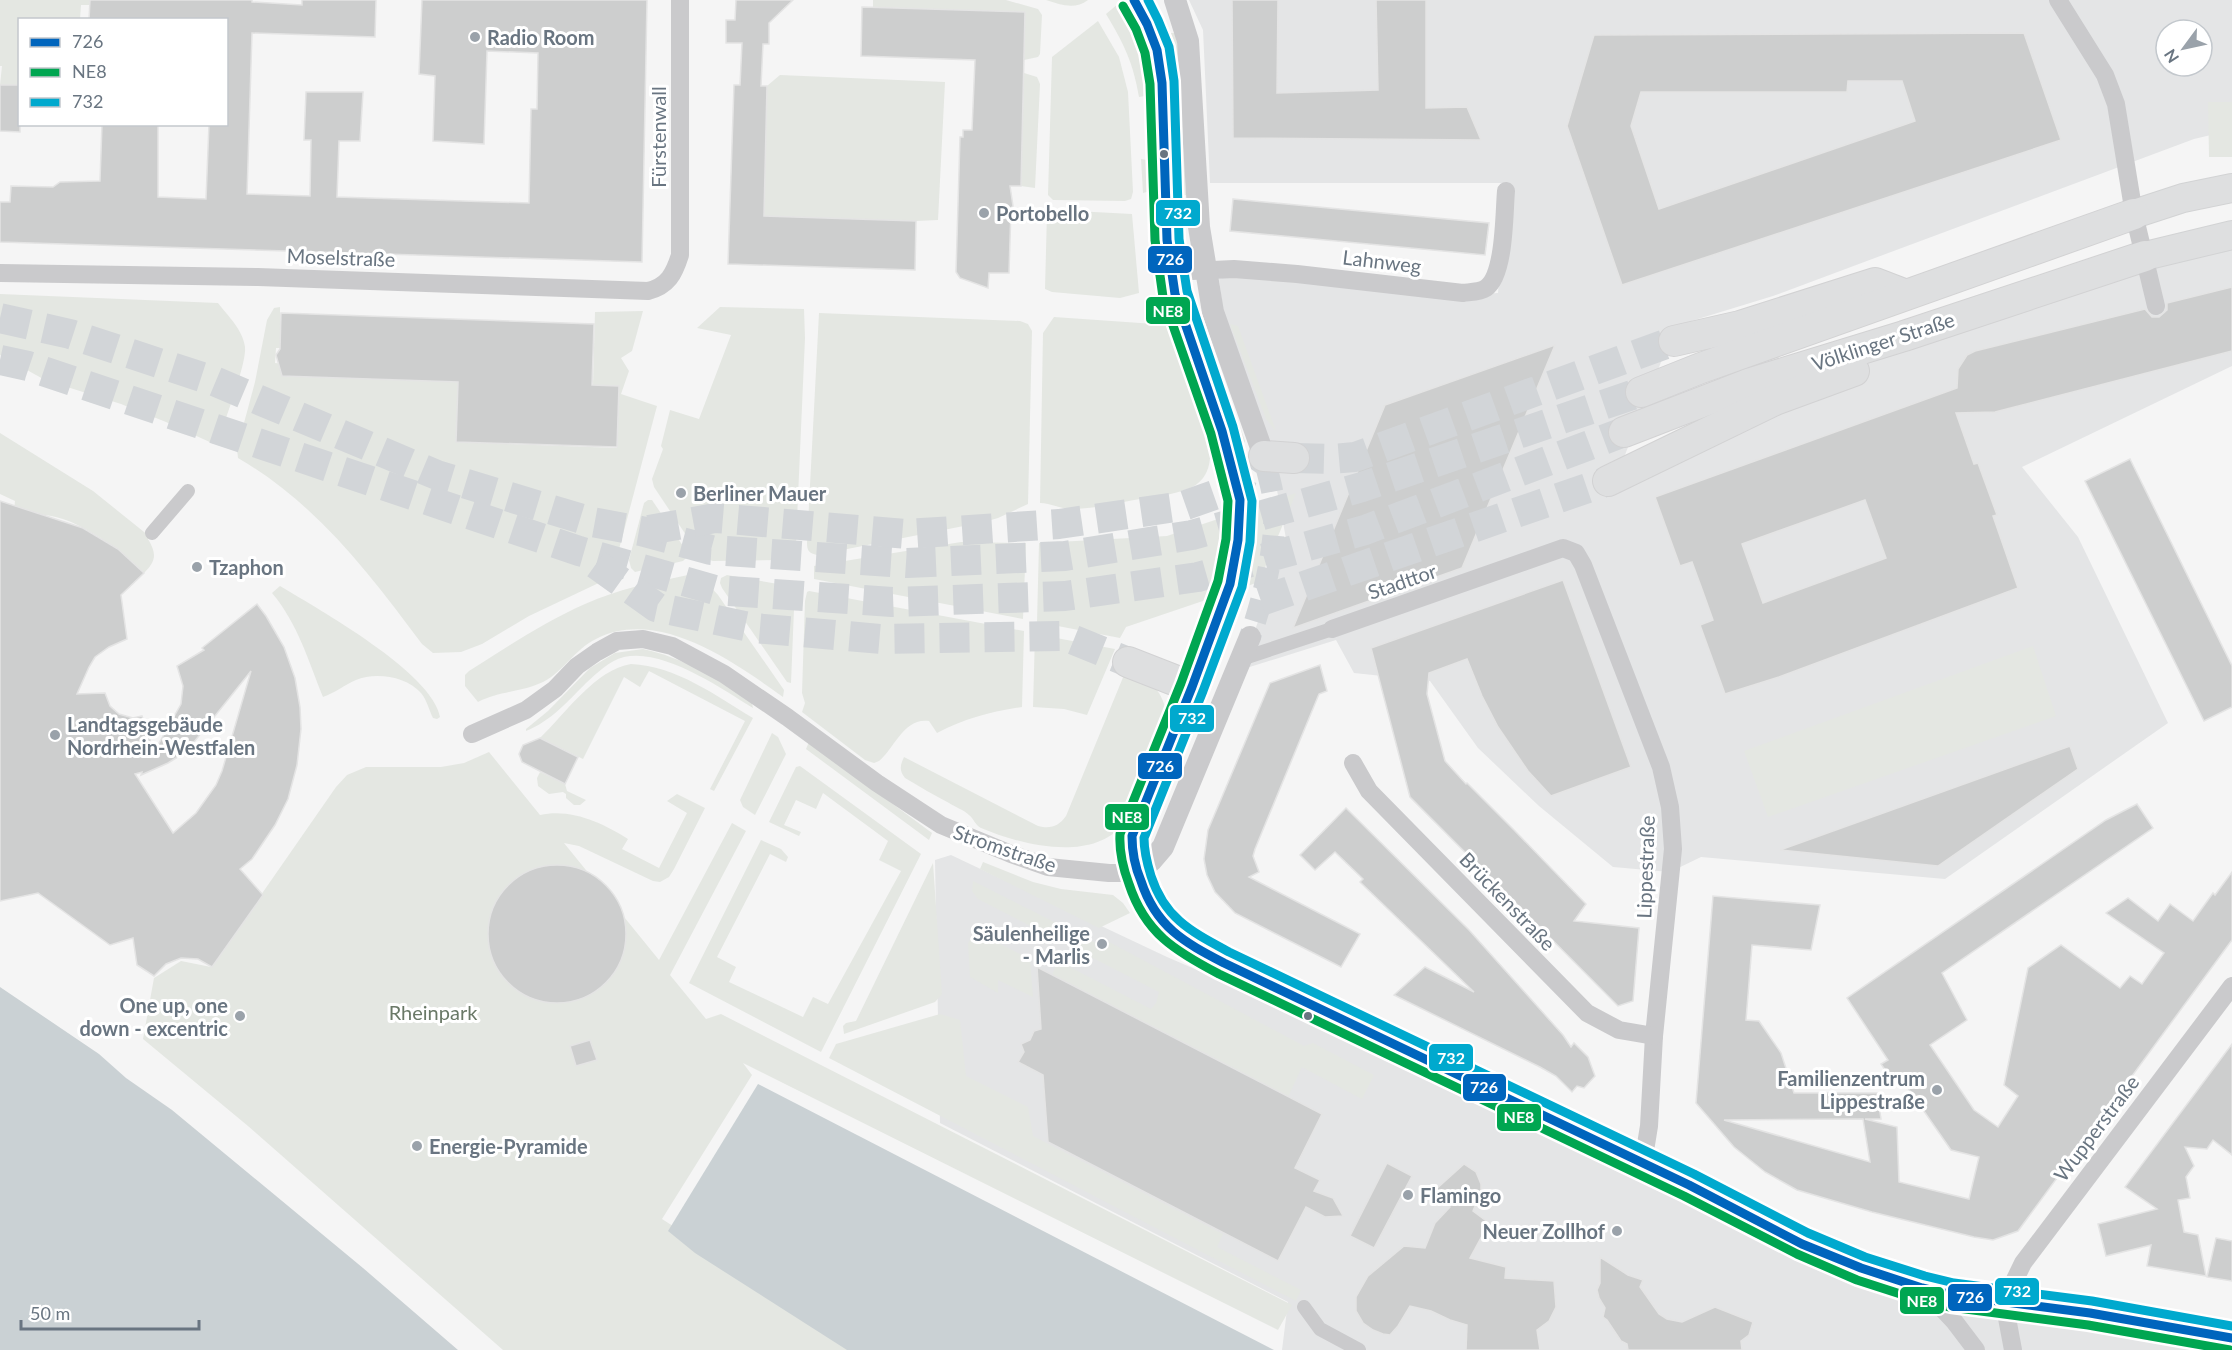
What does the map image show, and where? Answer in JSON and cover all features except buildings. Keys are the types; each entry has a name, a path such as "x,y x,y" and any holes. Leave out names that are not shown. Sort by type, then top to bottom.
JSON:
{"highway":[{"name":"Völklinger Straße","path":"1641,392 1904,294 2134,214"},
{"name":"Völklinger Straße","path":"1624,432 1751,383 1904,336 2145,256"},
{"path":"1674,341 1740,326 1875,283 1904,294"},
{"path":"1608,481 1775,400 1873,364 1904,336"},
{"path":"1264,456 1294,458"},
{"path":"1128,662 1192,687"}],"main road":[{"name":"Völklinger Straße","path":"2134,214 2183,198 2232,188"},
{"name":"Völklinger Straße","path":"2145,256 2232,235"}],"street":[{"name":"Fürstenwall","path":"674,273 680,255 680,0"},
{"path":"1134,0 1157,50 1162,83 1167,240 1171,272 1179,309 1222,431 1233,470"},
{"path":"2058,0 2105,75 2116,104 2134,214 2156,306"},
{"path":"1147,24 1178,6 1188,41 1199,227 1214,312 1264,456"},
{"name":"Lahnweg","path":"1171,272 1234,269 1297,273 1463,293 1482,290 1496,276 1506,191"},
{"name":"Moselstraße","path":"0,273 270,277 648,291 660,288 674,273"},
{"path":"152,533 188,491"},
{"name":"Stadttor","path":"1239,664 1563,548 1576,553"},
{"name":"Lippestraße","path":"1576,553 1583,565 1661,767 1670,807 1673,849 1654,1036 1649,1126 1643,1163"},
{"path":"1138,873 1163,847 1194,767 1250,637"},
{"name":"Stromstraße","path":"472,734 526,710 555,689 577,666 597,652 617,641 643,639 672,646 724,674 877,783 941,825 1048,867 1098,873 1138,873"},
{"path":"1203,656 1132,836 1131,851 1142,889 1155,915 1180,939 1233,968 1643,1163 1839,1262 1923,1288 2232,1338"},
{"path":"1192,687 1218,681 1239,664"},
{"name":"Brückenstraße","path":"1353,763 1369,791 1587,1013 1619,1030 1654,1036"},
{"name":"Wupperstraße","path":"2004,1302 2023,1263 2035,1246 2232,987"},
{"path":"1923,1288 1954,1321 1976,1350"},
{"path":"2004,1302 2013,1350"},
{"path":"1304,1307 1320,1329 1359,1350"}],"shaded area":[{"path":"1189,0 2232,0 2232,130 2194,139 1773,296 1675,326 1616,478 1895,348 2232,244 2232,366 2022,467 2078,537 2168,723 1945,879 1701,857 1670,872 1613,867 1539,806 1478,748 1430,681 1354,673 1336,640 1240,670 1287,544 1272,463 1225,326 1219,279 1242,273 1466,295 1498,293 1507,183 1210,183 1203,30"},
{"path":"951,855 1167,957 1441,1075 1839,1265 2232,1345 2232,1350 1282,1350 1288,1302 940,1123 935,860"},
{"path":"0,987 99,1054 126,1078 172,1110 458,1350 0,1350"},
{"path":"758,1084 1274,1350 847,1350 695,1253 668,1231"}],"green space":[{"path":"0,0 90,0 89,5 81,5 80,18 18,18 18,85 0,85 2,66 0,66"},
{"path":"873,0 1006,0 1038,9 1042,15 1040,54 1038,57 1024,60 1025,12 873,7"},
{"path":"1046,0 1088,0 1073,6"},
{"path":"1118,4 1139,48 1150,95 1139,97 1127,54 1106,14"},
{"path":"1098,21 1119,57 1128,92 1133,192 1131,199 1125,201 1053,200 1048,195 1052,57"},
{"path":"1175,33 1179,53 1184,114 1186,195 1178,196 1172,66 1166,35"},
{"path":"1024,73 1037,77 1040,84 1035,188 1021,186"},
{"path":"780,75 945,82 938,220 764,216 767,86"},
{"path":"2208,102 2232,102 2232,157 2209,157"},
{"path":"1141,159 1152,161 1154,190 1143,193"},
{"path":"1056,210 1132,214 1139,293 1120,298 1052,292 1045,289 1047,213"},
{"path":"0,294 218,303 238,329 244,341 245,355 218,442 214,444 121,404 45,380 0,355"},
{"path":"280,307 280,335 297,335 296,348 276,348 275,363 458,382 456,442 617,448 619,386 593,385 595,312 643,311 632,351 621,358 629,371 621,394 657,406 613,572 605,580 529,616 482,644 461,652 433,653 422,644 382,591 317,518 266,476 238,458 237,449 255,382 267,320 274,308"},
{"path":"720,307 804,309 805,338 796,543 792,551 782,560 713,561 706,559 698,553 654,487 652,479 663,449 661,446 670,410 699,419 731,335 697,328"},
{"path":"819,313 1020,321 1028,324 1032,331 1028,504 984,522 817,555 809,551 807,543"},
{"path":"1054,317 1169,325 1194,383 1208,431 1210,453 1207,471 1197,484 1170,494 1088,508 1067,509 1040,503 1043,333"},
{"path":"1196,322 1204,322 1244,443 1237,443"},
{"path":"1230,324 1238,326 1276,431 1266,419"},
{"path":"0,433 93,491 149,536 154,557 144,573 111,545 71,522 58,517 14,510 15,501 0,494"},
{"path":"1296,493 1259,582 1126,627 1120,638 1037,622 1039,543 1167,536"},
{"path":"652,500 687,552 687,557 683,561 635,572 629,560 644,503"},
{"path":"961,542 1026,543 1023,619 814,579 814,566"},
{"path":"688,575 706,582 718,595 784,690 783,697 719,655 669,634 644,630 620,631 596,639 550,678 527,688 478,702 465,686 465,675 469,671 526,635 570,611 623,590"},
{"path":"727,575 784,585 792,591 794,609 791,683 787,682 722,588 721,578"},
{"path":"280,586 345,626 396,662 433,700 440,717 433,718 423,696 415,687 390,677 364,678 323,697 296,630 272,593"},
{"path":"809,591 1024,631 1022,707 978,716 937,733 929,721 920,721 906,729 879,761 874,763 865,760 802,712 805,703 802,693 805,601"},
{"path":"1035,634 1115,649 1087,715 1064,709 1033,707"},
{"path":"2033,646 2056,716 1768,817 1744,751"},
{"path":"643,649 672,657 712,676 751,699 753,708 674,664 656,658 624,657 613,661 551,716 526,731 590,668 615,653"},
{"path":"631,664 664,670 695,683 753,718 714,791 710,789 745,721 649,671 640,687 624,677 583,759 540,738 593,683 618,668"},
{"path":"1124,675 1153,686 1161,697 1167,714 1123,824 1110,836 1075,847 1055,847 1016,840 979,827 967,813 905,778 902,773 901,765 904,757 1038,826 1054,826 1066,816"},
{"path":"772,733 778,737 786,754 755,815 743,807 740,800"},
{"path":"809,742 932,833 929,840 806,749"},
{"name":"Rheinpark","path":"489,752 540,815 552,813 586,818 628,839 622,849 659,868 687,813 667,801 677,794 705,808 674,869 669,877 660,882 653,881 579,846 564,843 659,960 732,823 746,831 670,975 706,1019 721,1014 1292,1305 1278,1330 743,1063 752,1075 662,1219 866,1350 503,1350 248,1126 143,1039 154,978 181,961 211,967 336,787 347,775 366,767 441,767 464,763"},
{"path":"800,766 921,854 821,1052 689,983 761,840 781,849 788,857 786,862 770,854 717,957 736,967 729,982 803,1017 813,997 828,1004 901,871 879,860 888,841 823,793 816,809 796,800 784,825 801,832 799,836 769,822 796,767"},
{"path":"540,772 565,784 567,791 586,800 580,805 574,805 563,792 549,794 538,786 537,778"},
{"path":"983,862 1033,882 1061,889 1113,895 1130,913 1099,928 980,869"},
{"path":"933,863 942,994 935,1002 844,1034 843,1026 856,1021"},
{"path":"973,881 1102,946 1109,942 1304,1046 1313,1043 1374,1075 1362,1099 1302,1067 1288,1097 1052,975 1058,961 1151,1009 1156,1003 1159,992 978,899 972,891"},
{"path":"980,934 1030,959 1033,997 998,980 998,993 970,977 968,943"},
{"path":"940,1014 960,1020 966,1076 1028,1107 1033,1136 1223,1234 1217,1247 1301,1290 1296,1301 829,1058 836,1044"}],"tunnel":[{"path":"0,318 70,334 214,381 437,475 592,522 641,531 711,550 907,563 1065,556 1192,535 1362,487 1641,392"},
{"path":"1294,458 1355,457 1674,341"},
{"path":"0,360 28,366 579,551 715,590 892,602 1065,596 1198,577 1365,530 1624,432"},
{"path":"1240,500 1248,476 1264,456 1273,499 1273,537 1264,589 1250,637"},
{"path":"1261,601 1608,481"},
{"path":"1204,656 1226,595 1237,552 1240,530 1237,487"},
{"path":"649,530 715,518 907,534 1059,524 1183,506 1237,487"},
{"path":"596,564 656,607 754,628 881,639 1064,636 1128,662"}],"transit line":[{"name":"726","path":"1134,0 1157,50 1162,83 1167,240 1175,294 1222,431 1240,500 1238,540 1230,584 1192,687 1132,836 1133,854 1139,876 1147,897 1163,922 1184,940 1224,963 1689,1185 1802,1244 1861,1268 1922,1288 1952,1295 2090,1313 2232,1338"},
{"name":"732","path":"1148,0 1169,47 1174,81 1179,239 1187,291 1233,427 1252,501 1250,542 1242,587 1144,838 1151,876 1157,891 1172,914 1192,931 1229,952 1694,1174 1808,1233 1865,1257 1954,1283 2092,1301 2232,1326"},
{"name":"NE8","path":"1123,6 1136,29 1145,53 1150,84 1155,240 1163,297 1211,434 1228,501 1226,539 1218,581 1181,683 1120,834 1123,866 1127,878 1136,901 1153,928 1175,948 1219,974 1684,1196 1797,1254 1857,1280 1919,1300 1950,1307 2088,1325 2230,1350"}],"place":[{"name":"Radio Room","path":"475,37"},
{"name":"Portobello","path":"984,213"},
{"name":"Berliner Mauer","path":"681,493"},
{"name":"Tzaphon","path":"197,567"},
{"name":"Landtagsgebäude Nordrhein-Westfalen","path":"55,735"},
{"name":"Säulenheilige - Marlis","path":"1102,944"},
{"name":"One up, one down - excentric","path":"240,1016"},
{"name":"Familienzentrum Lippestraße","path":"1937,1090"},
{"name":"Energie-Pyramide","path":"417,1146"},
{"name":"Flamingo","path":"1408,1195"},
{"name":"Neuer Zollhof","path":"1617,1231"}]}
